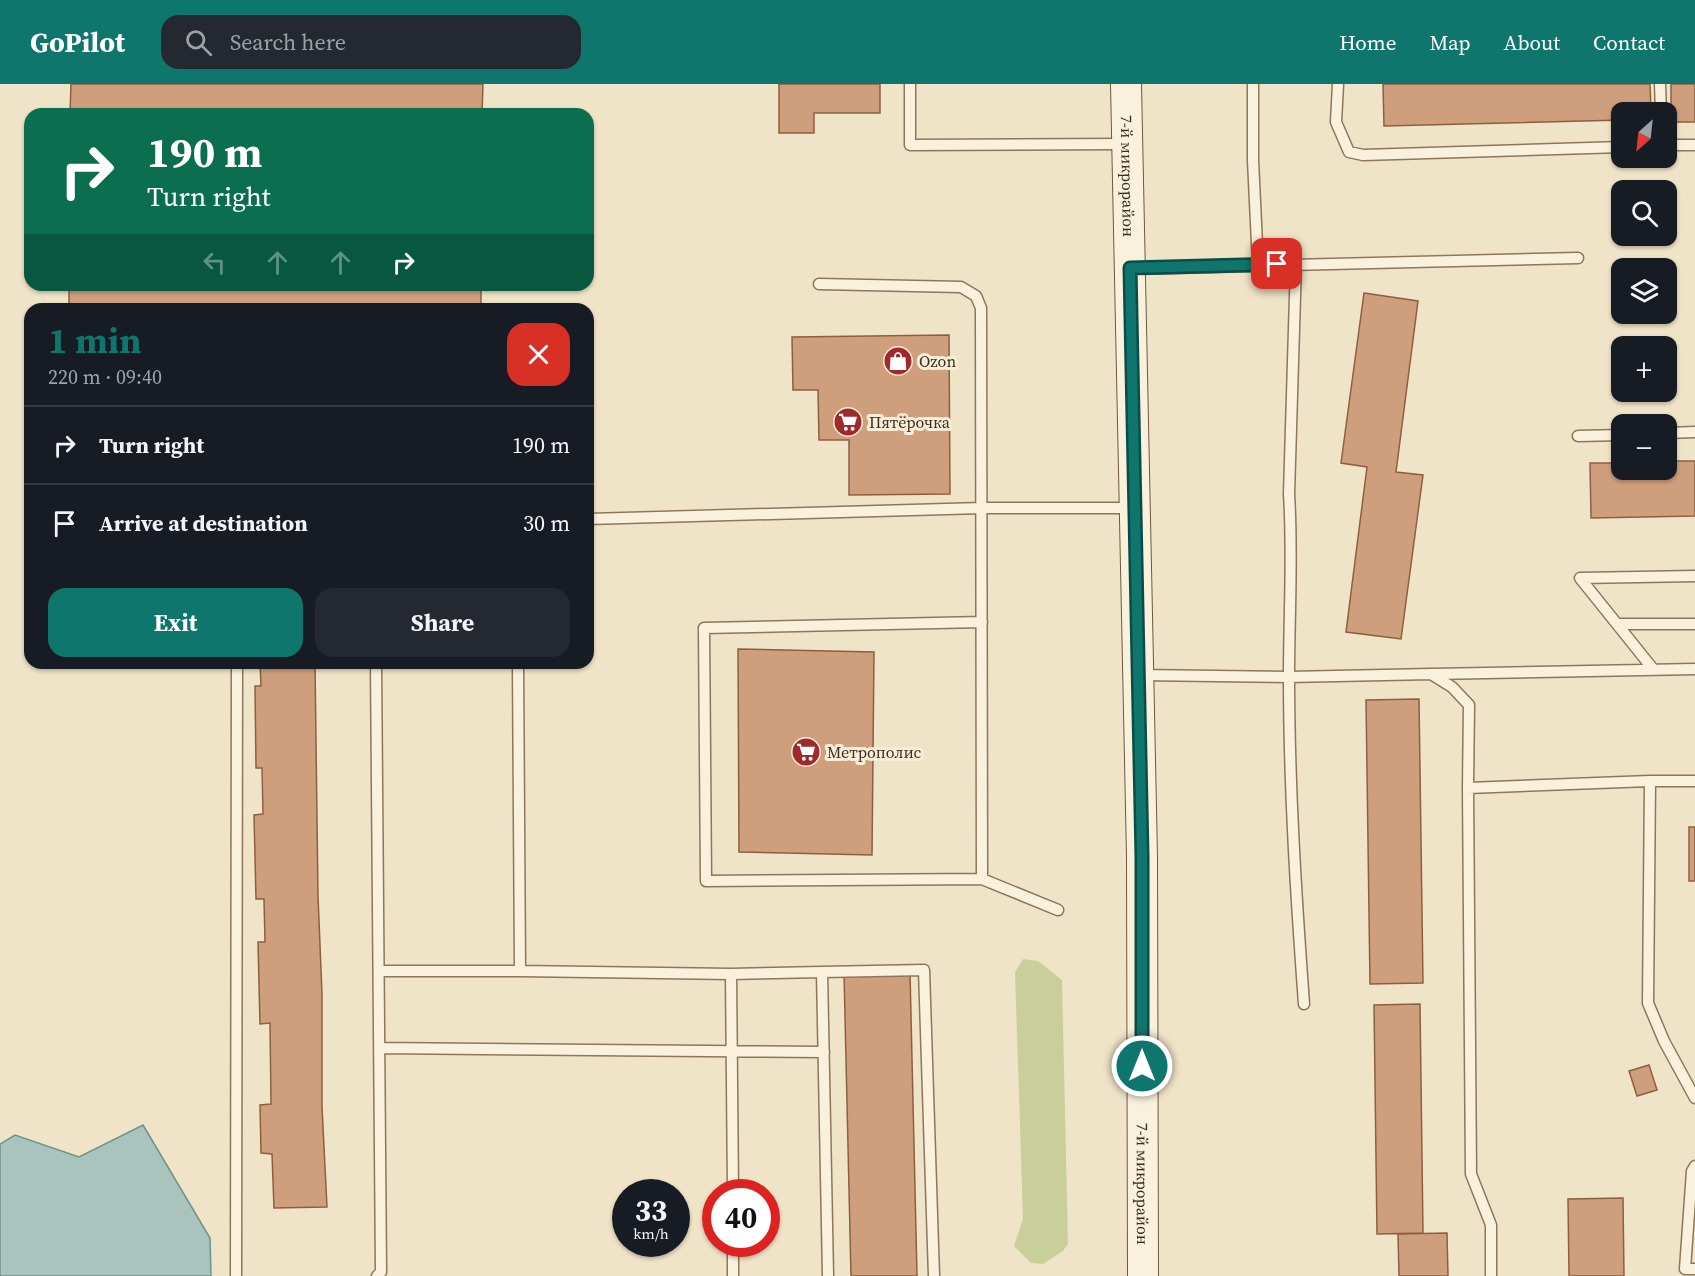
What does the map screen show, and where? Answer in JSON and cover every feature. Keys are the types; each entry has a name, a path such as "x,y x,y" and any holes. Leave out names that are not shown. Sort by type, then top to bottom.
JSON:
{"street":[{"name":"7-й микрорайон","path":"1126,84 1142,857 1143,1276"}],"lane":[{"path":"910,84 910,145 1128,144"},
{"path":"1253,84 1253,160 1258,265"},
{"path":"1338,84 1336,122 1349,152 1363,155 1611,147"},
{"path":"1660,84 1660,102"},
{"path":"1677,146 1695,145"},
{"path":"1130,268 1578,258"},
{"path":"1296,263 1289,494 1292,528 1289,677 1294,861 1304,1004"},
{"path":"819,284 961,287 976,296 981,308 982,879"},
{"path":"1677,433 1695,432"},
{"path":"1578,436 1611,435"},
{"path":"594,519 982,508 1135,508"},
{"path":"1653,669 1580,578 1695,576"},
{"path":"982,622 704,628 706,881 982,879 1058,910"},
{"path":"1617,624 1695,624"},
{"path":"236,1276 237,669"},
{"path":"375,669 381,1272 377,1276"},
{"path":"518,669 520,971"},
{"path":"1138,675 1289,677 1695,669"},
{"path":"1431,674 1452,687 1469,705 1471,1174 1491,1225 1491,1276"},
{"path":"1650,781 1648,1003 1664,1041 1695,1098"},
{"path":"1468,788 1695,781"},
{"path":"379,971 731,974 924,970 934,1276"},
{"path":"822,972 828,1276"},
{"path":"731,974 733,1179"},
{"path":"380,1048 824,1052"},
{"path":"1687,1271 1692,1171 1695,1166"},
{"path":"733,1257 734,1276"}],"green space":[{"path":"1023,959 1038,961 1062,980 1068,1244 1063,1251 1043,1264 1031,1263 1014,1246 1023,1219 1015,972"}],"water":[{"path":"143,1125 210,1238 211,1276 0,1276 0,1144 15,1135 79,1157"}],"building":[{"path":"71,84 483,84 482,108 70,108"},
{"path":"779,84 880,84 880,113 814,113 814,133 779,133"},
{"path":"1383,84 1650,84 1651,102 1611,102 1611,120 1384,126"},
{"path":"1671,84 1695,84 1695,122 1677,122 1677,102 1671,102"},
{"path":"69,291 481,291 481,303 69,303"},
{"path":"1364,293 1418,301 1396,472 1423,475 1401,639 1346,632 1367,467 1341,463"},
{"path":"949,335 950,494 849,495 849,440 819,440 818,390 793,390 792,337"},
{"path":"1677,461 1695,461 1695,516 1591,518 1590,463 1611,463 1611,480 1677,480"},
{"name":"Метрополис","path":"738,649 874,652 872,855 739,852"},
{"path":"260,669 315,669 322,1107 327,1207 274,1208 272,1154 261,1153 260,1105 271,1104 270,1023 260,1024 258,942 265,942 264,899 256,899 254,815 263,814 262,768 256,768 255,686 261,686"},
{"path":"1419,699 1423,983 1370,984 1366,700"},
{"path":"1689,827 1695,827 1695,881 1689,881"},
{"path":"910,972 917,1276 851,1276 844,973"},
{"path":"1420,1004 1423,1233 1377,1234 1374,1005"},
{"path":"1649,1065 1657,1090 1637,1096 1629,1071"},
{"path":"1623,1198 1624,1276 1569,1276 1568,1199"},
{"path":"1447,1233 1448,1276 1399,1276 1398,1234"}],"place":[{"name":"Ozon","path":"898,361"},
{"name":"Пятёрочка","path":"848,422"},
{"name":"Метрополис","path":"806,752"}],"route":[{"path":"1142,1066 1142,857 1130,268 1277,264"}]}
